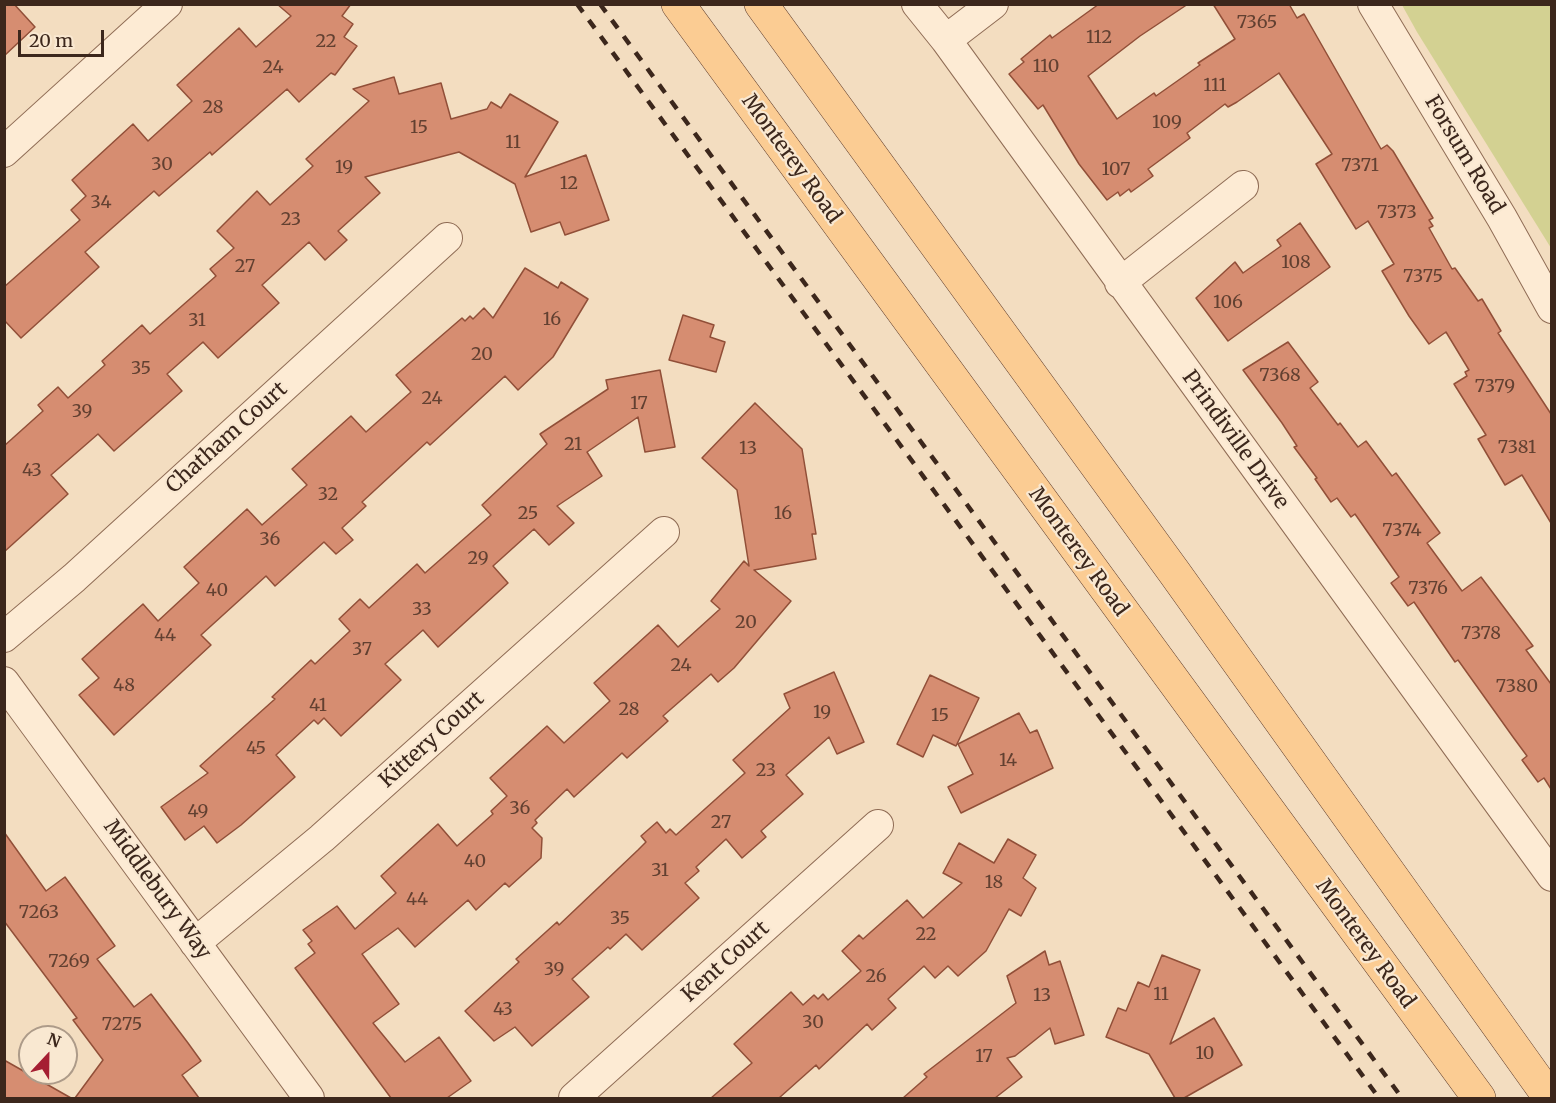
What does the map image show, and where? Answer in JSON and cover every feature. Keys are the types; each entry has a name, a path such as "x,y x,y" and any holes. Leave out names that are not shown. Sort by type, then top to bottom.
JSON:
{"main road":[{"name":"Monterey Road","path":"678,4 1479,1098"},
{"path":"761,4 1160,553 1550,1098"}],"street":[{"path":"4,152 167,4"},
{"name":"Prindiville Drive","path":"917,4 946,40 1551,876"},
{"path":"946,40 993,4"},
{"name":"Forsum Road","path":"1373,4 1502,218 1551,308"},
{"path":"1120,283 1243,186"},
{"name":"Chatham Court","path":"4,636 74,579 447,238"},
{"name":"Kittery Court","path":"195,943 322,838 664,532"},
{"name":"Middlebury Way","path":"4,682 309,1098"},
{"name":"Kent Court","path":"574,1098 878,825"}],"shaded area":[{"path":"1402,5 1551,5 1551,248 1417,32"}],"building":[{"path":"4,4 14,4 35,27 4,56"},
{"path":"277,4 351,4 342,16 353,24 344,37 357,46 335,75 331,73 299,102 287,89 212,155 210,152 159,196 154,191 85,252 99,267 21,338 4,320 4,287 80,220 71,210 86,196 72,180 133,124 148,141 192,101 177,85 239,28 256,47 291,16"},
{"path":"1099,4 1188,4 1140,36 1088,76 1117,119 1154,93 1156,96 1200,65 1198,63 1235,39 1213,4 1289,4 1297,18 1304,14 1381,149 1387,145 1393,151 1433,218 1429,220 1433,226 1429,228 1452,269 1455,268 1478,301 1482,299 1501,331 1498,333 1551,414 1551,523 1522,475 1505,485 1478,439 1486,435 1454,384 1467,376 1465,372 1469,370 1446,332 1429,344 1409,316 1382,271 1394,264 1368,221 1356,229 1316,164 1332,154 1279,73 1237,102 1228,107 1225,104 1187,133 1190,138 1148,169 1153,176 1131,192 1129,189 1120,196 1118,192 1107,200 1079,164 1043,105 1038,109 1009,74 1024,62 1021,59 1050,35 1052,38"},
{"path":"394,77 399,94 441,83 451,119 487,109 491,102 501,108 510,94 558,122 525,177 586,155 609,220 565,235 560,222 531,232 515,184 459,152 365,177 380,193 338,231 347,240 325,260 309,242 262,285 279,303 218,358 203,342 167,374 182,391 114,451 98,434 51,475 68,494 4,552 4,446 43,411 38,405 58,387 68,398 105,365 102,361 142,325 150,334 216,276 210,269 234,248 217,231 257,191 270,205 313,166 306,159 369,101 353,89"},
{"path":"1300,223 1330,267 1228,341 1196,298 1235,262 1243,273 1281,246 1277,240"},
{"path":"525,268 558,288 561,282 588,299 553,357 518,390 505,376 430,445 427,442 362,502 366,506 342,528 353,540 336,554 324,542 275,586 266,576 201,635 211,645 114,735 79,695 99,678 82,659 143,604 158,621 199,583 184,567 247,509 262,525 307,485 292,469 351,416 366,432 411,392 396,375 462,318 465,321 470,316 473,319 484,308 493,318"},
{"path":"683,315 714,325 710,337 725,342 716,372 669,360"},
{"path":"1288,342 1318,382 1310,388 1338,425 1340,423 1358,447 1366,441 1392,476 1396,473 1440,533 1427,543 1462,591 1481,577 1533,646 1526,650 1551,684 1551,789 1544,778 1538,782 1522,760 1527,756 1458,660 1455,662 1414,602 1408,606 1391,583 1399,577 1355,514 1351,517 1337,498 1331,502 1294,447 1297,446 1282,423 1243,370"},
{"path":"660,370 675,447 645,452 638,417 587,452 602,476 557,506 574,523 549,545 534,529 493,566 508,583 438,647 423,630 385,664 401,680 341,736 324,718 318,724 314,720 276,755 295,777 241,825 217,843 204,826 185,840 161,807 208,773 200,766 275,699 272,697 311,660 315,664 350,631 339,619 360,599 369,608 417,564 425,573 491,515 482,505 547,444 540,434 608,389 606,380"},
{"path":"755,403 802,449 816,534 812,534 816,559 754,570 791,601 734,668 718,682 711,674 663,716 668,721 627,758 622,753 574,797 567,789 535,820 537,823 532,828 542,838 541,858 509,887 505,883 476,910 468,900 415,947 398,928 362,954 399,1004 373,1023 405,1062 439,1037 471,1081 447,1098 391,1098 295,968 315,953 308,944 312,941 303,930 337,906 355,929 396,893 381,876 438,824 457,846 493,814 491,811 507,796 490,778 547,726 564,743 610,701 594,683 658,625 678,647 720,609 711,601 744,561 749,566 737,490 702,458"},
{"path":"834,672 864,742 837,754 829,737 786,775 803,794 761,831 766,837 742,858 726,839 696,867 699,871 685,883 699,898 642,950 626,934 610,949 608,947 572,979 589,997 532,1046 515,1027 494,1041 465,1011 519,962 516,959 557,922 559,925 638,850 646,842 641,836 657,822 666,833 670,829 676,835 745,773 733,760 790,708 784,694"},
{"path":"930,675 979,698 956,746 933,735 923,757 897,744"},
{"path":"1019,713 1030,733 1037,730 1053,768 961,813 948,787 973,774 958,744"},
{"path":"4,832 46,891 65,877 115,946 97,959 134,1007 151,994 188,1043 201,1061 182,1075 199,1098 75,1098 103,1060 73,1020 77,1018 4,921"},
{"path":"1008,839 1036,855 1023,878 1036,888 1021,916 1009,909 986,951 958,976 948,966 935,978 924,966 888,999 896,1008 872,1030 867,1024 819,1069 816,1065 779,1098 711,1098 752,1063 734,1044 791,992 803,1005 814,995 818,999 823,994 828,1000 861,971 842,951 859,935 863,939 907,900 923,918 962,883 943,873 959,843 994,863"},
{"path":"1045,951 1049,965 1060,961 1084,1035 1055,1044 1050,1028 1015,1056 1007,1058 1022,1077 995,1098 903,1098 927,1077 924,1074 1016,1003 1007,976"},
{"path":"1162,955 1200,970 1170,1044 1214,1018 1242,1065 1184,1098 1175,1098 1149,1054 1106,1037 1118,1008 1126,1011 1138,982 1149,987"},
{"path":"4,1060 18,1068 18,1085 48,1085 71,1098 4,1098"}],"railway":[{"path":"577,4 1379,1098"},
{"path":"600,4 1402,1098"}]}
